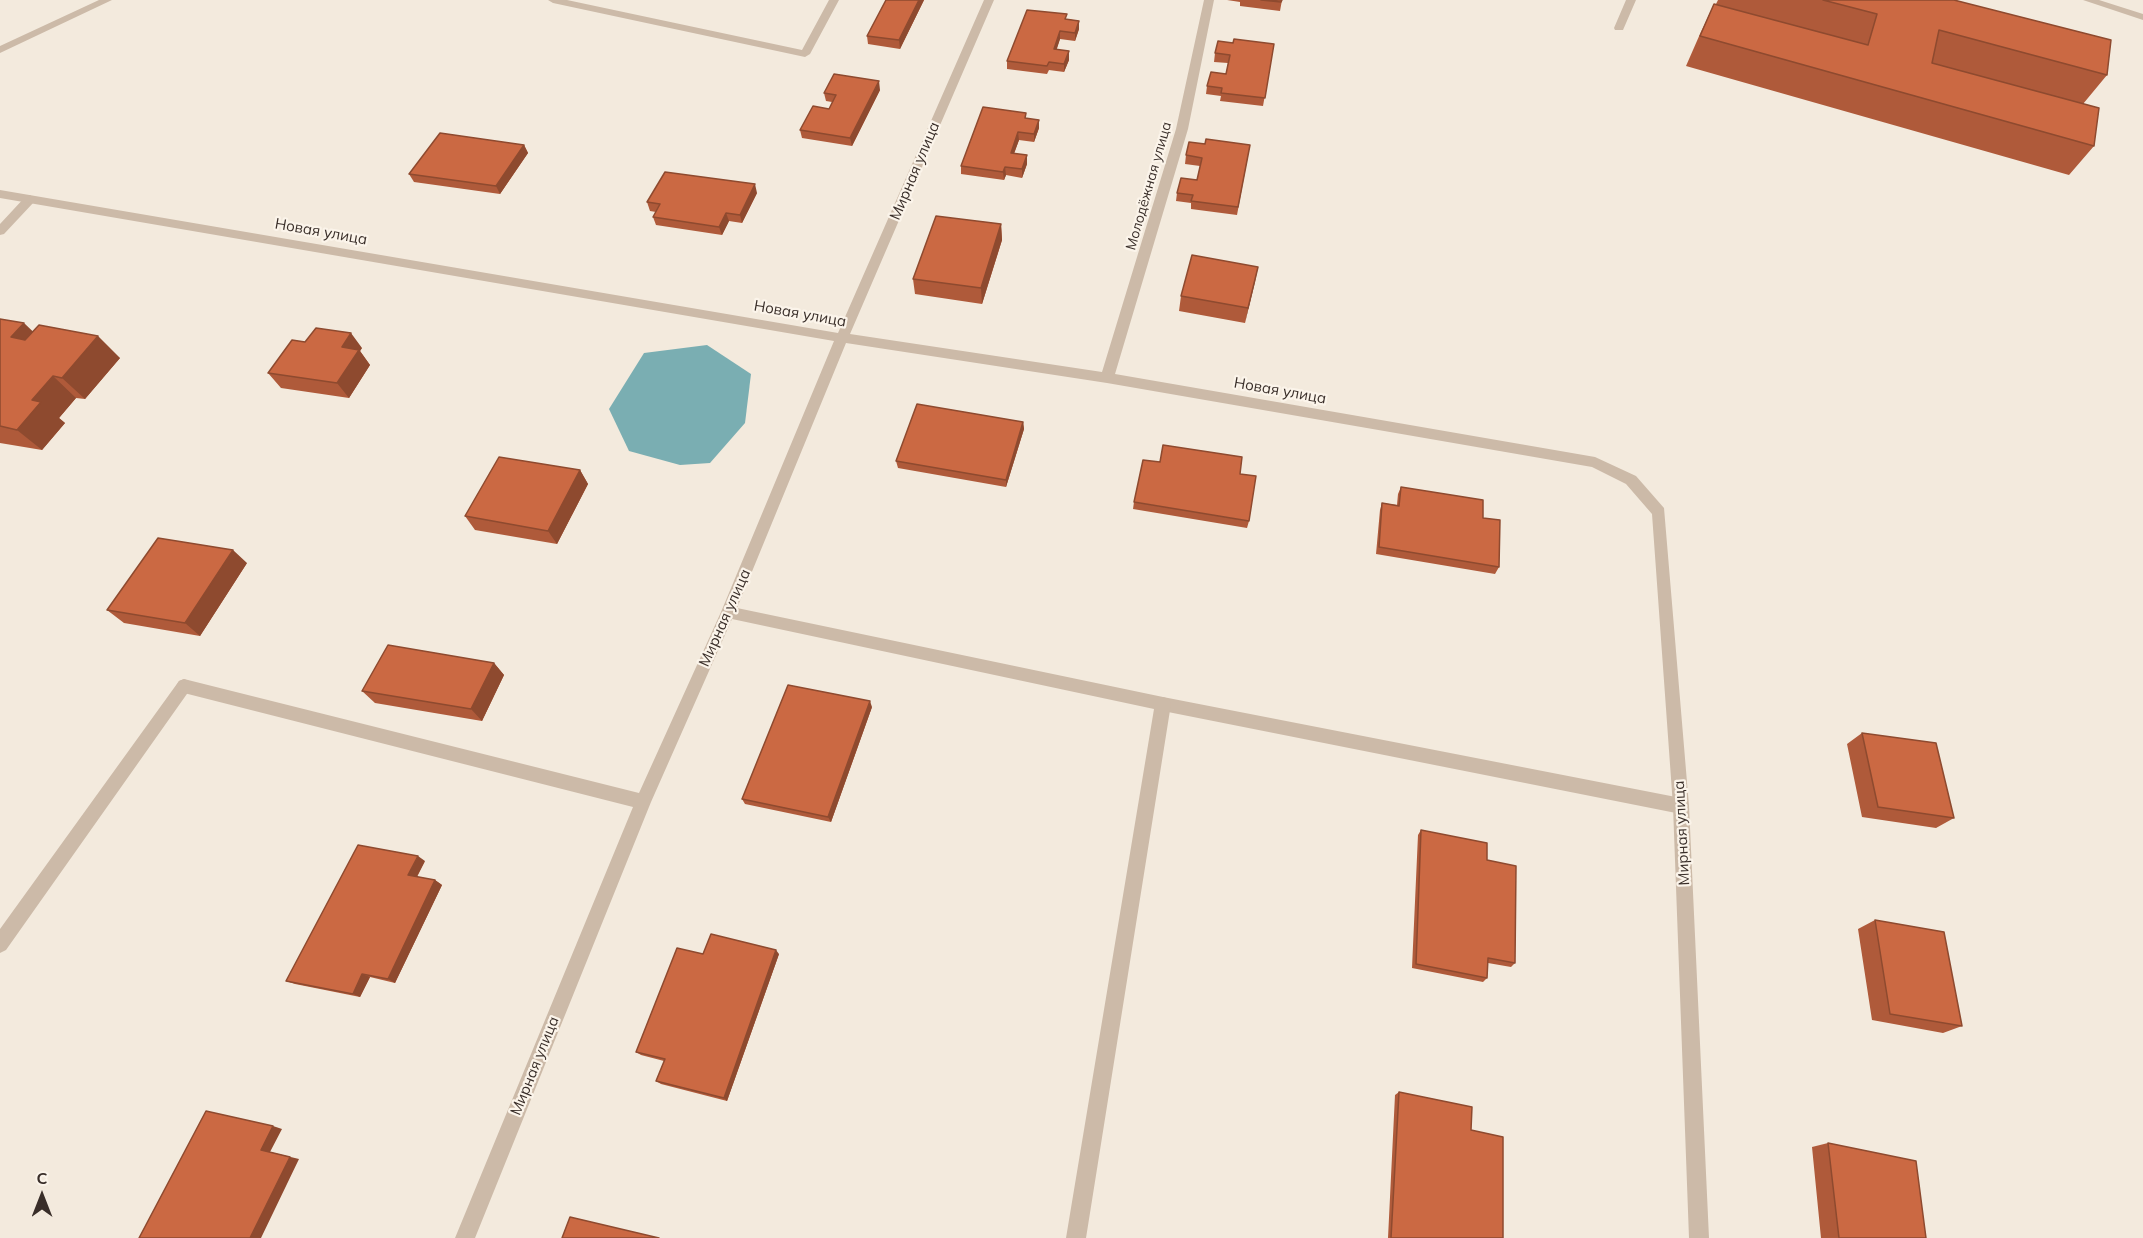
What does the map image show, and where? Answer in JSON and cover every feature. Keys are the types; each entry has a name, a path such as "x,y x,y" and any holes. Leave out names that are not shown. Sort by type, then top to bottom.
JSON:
{"street":[{"path":"0,50 106,0"},
{"path":"553,0 805,54 834,0"},
{"name":"Мирная улица","path":"465,1238 643,802 728,612 842,338 989,0"},
{"name":"Молодёжная улица","path":"1107,378 1182,129 1209,0"},
{"path":"1619,28 1631,0"},
{"path":"2088,0 2143,17"},
{"name":"Новая улица","path":"0,194 842,338 1107,378 1595,462"},
{"path":"0,231 30,200"},
{"name":"Мирная улица","path":"1595,462 1631,480 1659,512 1681,806 1699,1238"},
{"path":"728,612 1163,704 1681,806"},
{"path":"0,944 184,686 643,802"},
{"path":"1076,1238 1163,704"}],"water":[{"path":"707,345 751,374 745,423 710,463 680,465 629,451 609,409 644,353"}],"building":[{"path":"886,0 919,0 899,40 867,36"},
{"path":"1823,0 1954,0 2111,40 2107,75 1939,30 1932,63 2099,108 2094,146 1700,36 1714,4 1868,45 1877,14"},
{"path":"1027,10 1067,14 1065,19 1079,21 1075,33 1060,31 1054,49 1069,51 1064,64 1049,62 1047,66 1007,61"},
{"path":"1234,39 1274,44 1265,98 1221,93 1222,88 1207,86 1211,72 1226,74 1230,55 1215,53 1218,41 1233,43"},
{"path":"834,74 879,81 850,138 800,130 813,106 829,109 836,95 824,93"},
{"path":"983,107 1026,113 1025,118 1039,120 1034,134 1018,132 1011,153 1027,155 1022,169 1005,167 1003,172 961,166"},
{"path":"440,133 524,145 496,186 409,174"},
{"path":"1206,139 1250,145 1238,207 1191,201 1193,195 1177,193 1181,178 1197,180 1202,158 1186,155 1189,142 1205,144"},
{"path":"665,172 755,184 740,215 726,213 719,227 653,217 660,204 647,202"},
{"path":"936,216 1001,224 981,288 913,279"},
{"path":"1192,255 1258,267 1248,308 1181,296"},
{"path":"0,319 24,323 11,337 25,340 39,325 98,336 62,378 53,376 32,400 41,402 17,430 0,426"},
{"path":"316,328 351,333 342,347 359,350 337,383 268,373 292,340 305,342"},
{"path":"917,404 1023,422 1006,480 896,461"},
{"path":"1163,445 1242,457 1240,474 1256,476 1249,521 1134,502 1143,460 1160,462"},
{"path":"499,457 580,470 548,531 465,516"},
{"path":"1401,487 1483,500 1483,518 1500,520 1499,567 1379,547 1382,503 1399,506"},
{"path":"158,538 233,550 185,623 107,610"},
{"path":"388,645 494,663 471,709 362,691"},
{"path":"788,685 870,701 828,817 742,799"},
{"path":"1862,733 1936,743 1954,818 1878,807"},
{"path":"1421,830 1487,843 1487,860 1516,866 1515,963 1488,958 1487,978 1416,964"},
{"path":"358,845 418,856 408,875 435,880 388,979 362,974 353,994 286,981"},
{"path":"1875,920 1944,932 1962,1026 1890,1014"},
{"path":"711,934 776,950 724,1098 656,1081 665,1059 636,1052 677,948 703,954"},
{"path":"1399,1092 1472,1107 1471,1130 1503,1137 1503,1238 1391,1238"},
{"path":"206,1111 273,1126 261,1150 290,1157 250,1238 139,1238"},
{"path":"1828,1143 1916,1161 1926,1238 1839,1238"},
{"path":"570,1217 659,1238 562,1238"}]}
